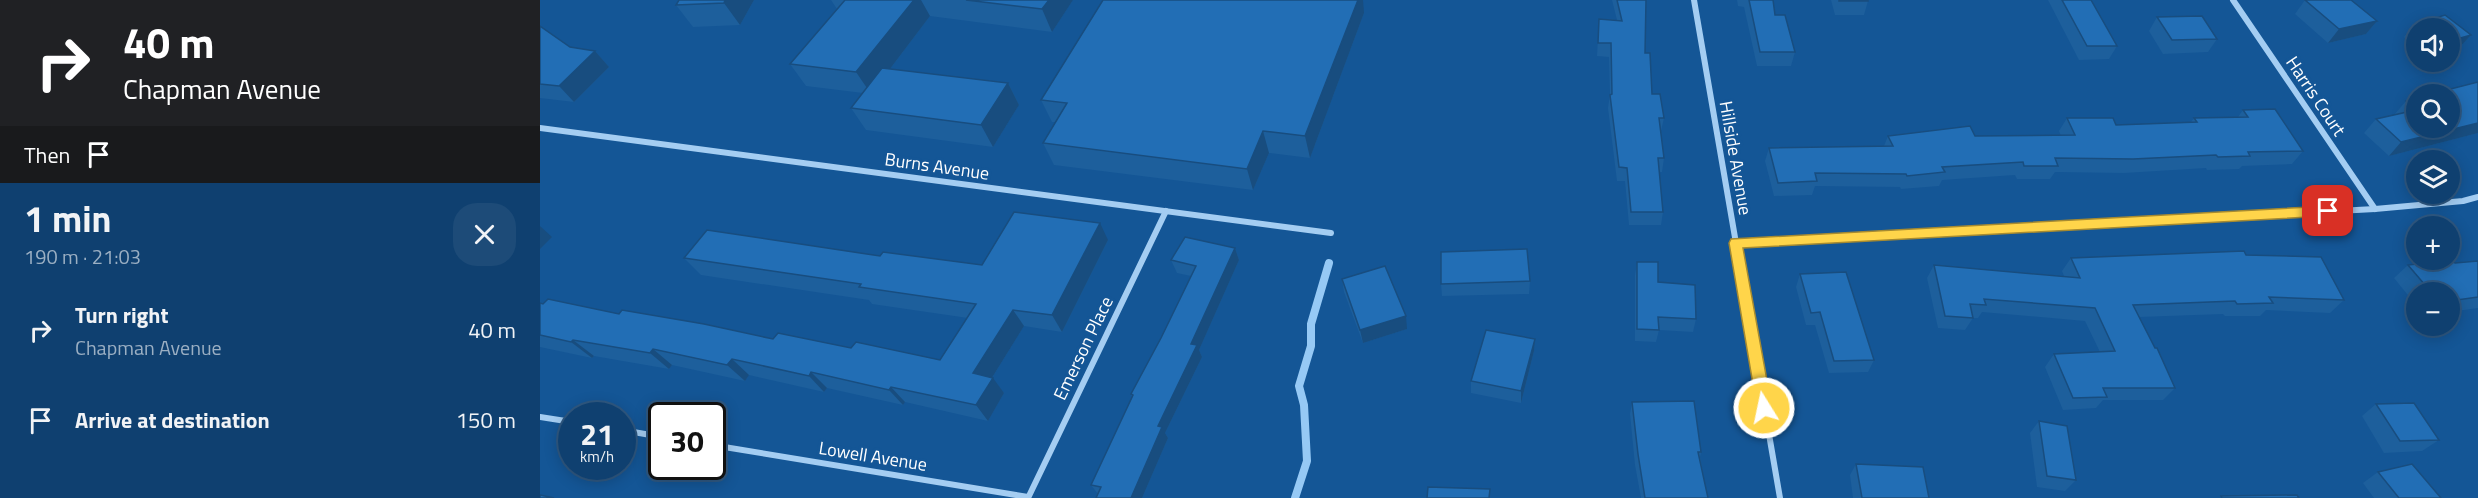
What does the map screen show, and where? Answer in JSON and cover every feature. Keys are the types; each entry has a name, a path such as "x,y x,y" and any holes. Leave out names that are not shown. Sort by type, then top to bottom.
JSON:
{"street":[{"name":"Hillside Avenue","path":"1694,0 1780,498"},
{"name":"Harris Court","path":"2233,0 2375,209"},
{"name":"Burns Avenue","path":"540,128 1330,233"},
{"path":"1735,243 2375,209 2463,201 2478,197"},
{"name":"Emerson Place","path":"1028,497 1166,211"},
{"path":"540,417 558,420"},
{"name":"Lowell Avenue","path":"726,447 1028,497"}],"building":[{"path":"679,0 725,0 724,3 676,5"},
{"path":"845,0 914,0 856,72 790,64"},
{"path":"966,0 1049,0 1042,9"},
{"path":"1103,0 1358,0 1305,136 1263,131 1247,169 1043,143 1067,103 1041,100"},
{"path":"1617,0 1646,0 1645,53 1650,53 1652,94 1660,94 1664,118 1659,118 1664,158 1658,158 1663,212 1631,212 1627,168 1619,167 1610,95 1612,94 1611,43 1598,43 1599,19 1622,21"},
{"path":"1749,0 1773,0 1775,15 1785,15 1795,52 1760,52"},
{"path":"1868,0 1868,1 1839,1"},
{"path":"2062,0 2091,0 2117,46 2087,46"},
{"path":"2305,0 2351,0 2377,21 2339,29"},
{"path":"2202,16 2217,39 2172,40 2157,17"},
{"path":"540,26 570,47 595,51 559,86 540,84"},
{"path":"2460,27 2471,35 2460,38"},
{"path":"882,68 1008,83 981,125 851,108"},
{"path":"2478,82 2478,123 2460,127 2460,87"},
{"path":"2275,109 2303,151 2248,152 2250,156 2218,157 2216,155 2133,159 2055,158 2058,166 2024,166 2023,162 1942,167 1945,172 1907,176 1906,174 1815,173 1817,181 1778,183 1769,148 1893,146 1888,136 1970,126 1975,136 2075,135 2067,118 2113,118 2116,125 2197,122 2194,118 2248,117 2243,110"},
{"path":"2406,112 2406,138 2417,138 2401,142 2376,119"},
{"path":"1014,212 1100,223 1052,315 1013,310 973,373 993,378 976,405 891,387 889,390 811,372 809,376 732,359 727,365 653,349 650,353 573,340 571,342 540,335 540,303 543,304 548,299 619,314 622,310 704,324 773,339 778,333 851,348 856,342 940,360 976,304 859,287 861,284 684,258 707,230 880,256 883,252 982,265"},
{"path":"1185,237 1235,248 1191,344 1197,345 1158,426 1162,427 1131,498 1096,498 1101,487 1091,485 1133,395 1131,394 1196,266 1171,260"},
{"path":"1527,249 1530,281 1441,284 1441,252"},
{"path":"2244,251 2246,255 2321,257 2344,300 2269,297 2273,303 2237,304 2235,301 2133,305 2157,348 2175,388 2103,388 2107,397 2073,398 2054,354 2115,351 2095,308 1984,299 1986,305 1970,304 1973,318 1945,316 1934,265 2080,278 2071,258"},
{"path":"2478,261 2478,297 2460,300 2460,282 2422,282 2412,270 2460,270 2460,263"},
{"path":"1637,262 1658,262 1658,282 1695,285 1696,319 1658,317 1659,330 1637,329"},
{"path":"1385,266 1406,316 1360,330 1342,279"},
{"path":"1846,272 1874,360 1834,361 1820,312 1811,313 1800,274"},
{"path":"1486,330 1535,339 1521,391 1471,381"},
{"path":"1694,401 1701,452 1698,452 1708,498 1645,498 1632,402"},
{"path":"2414,403 2439,440 2400,441 2376,404"},
{"path":"2039,421 2067,426 2076,480 2047,476"},
{"path":"1856,464 1923,467 1929,498 1862,498"},
{"path":"2412,464 2441,498 2399,498 2378,472"},
{"path":"1428,487 1490,489 1489,498 1427,498"},
{"path":"2297,495 2299,498 2222,498 2221,496"}],"waterway":[{"path":"1295,498 1307,461 1304,405 1299,386 1311,346 1311,324 1329,263"}],"route":[{"path":"1764,408 1735,243 2328,211"}]}
